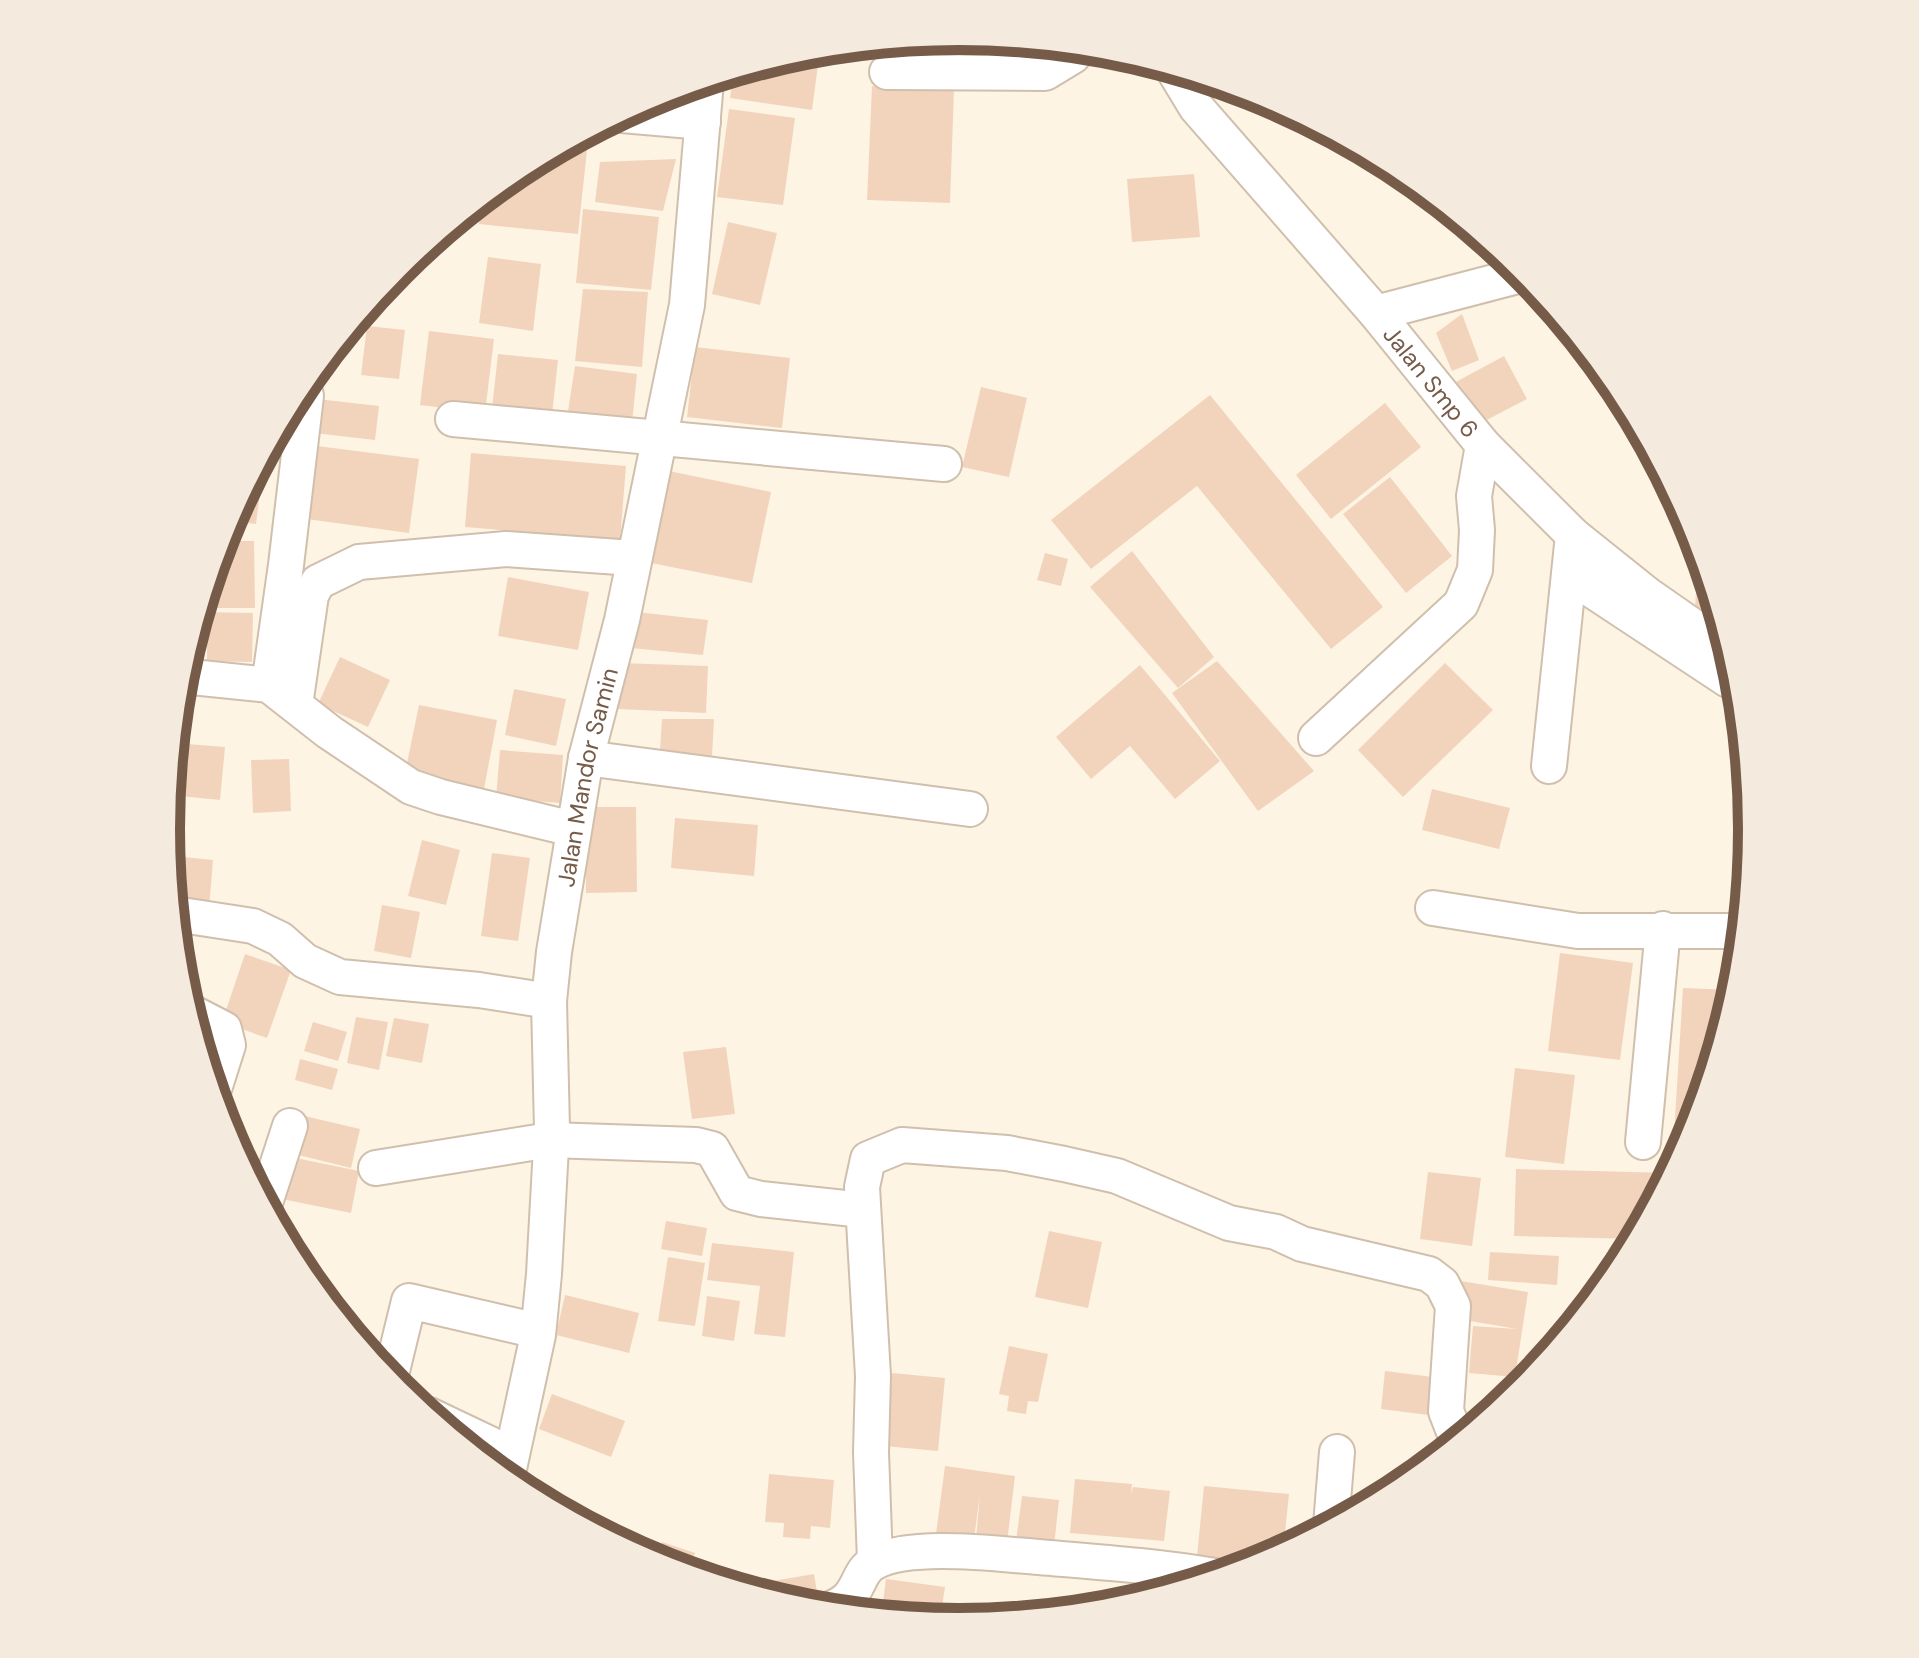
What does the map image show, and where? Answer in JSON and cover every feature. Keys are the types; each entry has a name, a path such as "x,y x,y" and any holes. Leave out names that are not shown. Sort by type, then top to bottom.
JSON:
{"street":[{"path":"887,72 1045,73 1069,58"},
{"name":"Jalan Smp 6","path":"1181,83 1196,107 1376,313 1483,445 1573,535 1719,658"},
{"name":"Jalan Mandor Samin","path":"509,1464 538,1331 544,1274 550,1140 549,1001 554,952 586,758 622,620 687,305 705,92"},
{"path":"644,117 703,122"},
{"path":"1376,313 1510,278"},
{"path":"282,695 305,408"},
{"path":"453,419 944,464"},
{"path":"1316,738 1461,604 1475,570 1477,530 1474,496 1483,445"},
{"path":"1549,766 1573,535"},
{"path":"282,695 311,595 318,582 359,562 506,549 633,558"},
{"path":"1569,575 1720,661"},
{"path":"195,678 282,695 329,732 411,787 573,829"},
{"path":"586,758 970,809"},
{"path":"1433,908 1578,931 1732,931"},
{"path":"185,916 253,926 280,939 305,961 340,977 479,990 549,1001"},
{"path":"1643,1142 1663,929"},
{"path":"204,1019 224,1029 228,1045 220,1071"},
{"path":"269,1189 290,1126"},
{"path":"376,1168 550,1140 696,1145 712,1149 737,1193 761,1199 863,1210"},
{"path":"875,1562 871,1452 873,1376 862,1187 868,1159 902,1145 1007,1153 1117,1176 1229,1223 1276,1232 1302,1244 1429,1274 1442,1284 1453,1306 1446,1411 1455,1430"},
{"path":"394,1364 409,1301 538,1331"},
{"path":"1332,1513 1337,1452"},
{"path":"848,1599 866,1569 875,1562 909,1554 962,1551 1159,1566 1193,1572"}],"building":[{"path":"818,63 812,110 730,98 732,84"},
{"path":"872,86 954,90 950,203 867,200"},
{"path":"729,109 795,118 783,205 717,197"},
{"path":"579,149 587,150 578,234 479,224 480,215 527,181"},
{"path":"676,159 663,211 595,202 600,162"},
{"path":"1194,174 1200,237 1132,242 1127,179"},
{"path":"583,209 659,217 651,290 576,283"},
{"path":"728,222 777,233 760,305 712,294"},
{"path":"488,257 541,264 533,331 479,323"},
{"path":"583,289 648,292 642,367 575,361"},
{"path":"1462,314 1479,360 1452,371 1436,333"},
{"path":"367,326 405,330 399,379 361,375"},
{"path":"429,331 494,339 485,413 420,405"},
{"path":"695,347 790,358 782,428 687,417"},
{"path":"498,354 558,360 551,424 491,418"},
{"path":"1504,356 1527,399 1477,425 1454,383"},
{"path":"575,366 637,374 631,432 566,424"},
{"path":"981,387 1027,398 1009,477 962,467"},
{"path":"1210,395 1383,607 1331,649 1197,486 1091,569 1051,520"},
{"path":"317,399 379,406 375,440 314,433"},
{"path":"1385,403 1421,447 1331,519 1296,475"},
{"path":"317,446 419,459 409,533 307,519"},
{"path":"471,453 626,466 620,540 465,527"},
{"path":"664,470 771,492 752,583 646,562"},
{"path":"1390,477 1452,556 1406,593 1343,514"},
{"path":"261,484 256,524 244,523"},
{"path":"236,541 254,541 255,608 213,608"},
{"path":"1132,551 1214,657 1178,688 1090,587"},
{"path":"1045,553 1068,559 1061,586 1037,580"},
{"path":"508,577 589,592 578,650 498,636"},
{"path":"1697,578 1706,609 1695,608"},
{"path":"212,612 253,613 252,662 207,661 207,627"},
{"path":"636,612 708,620 703,655 631,648"},
{"path":"340,657 390,680 368,727 318,704"},
{"path":"1217,661 1314,771 1258,811 1172,693"},
{"path":"620,663 708,666 706,713 618,709"},
{"path":"1445,663 1493,710 1403,797 1358,750"},
{"path":"1140,665 1220,761 1175,799 1130,746 1091,779 1056,737"},
{"path":"514,689 566,699 556,746 505,735"},
{"path":"419,705 497,720 484,789 405,773"},
{"path":"662,719 714,719 712,756 660,751"},
{"path":"185,744 225,747 220,800 181,796"},
{"path":"500,750 563,755 560,803 496,798"},
{"path":"289,759 291,811 253,813 251,760"},
{"path":"1432,789 1510,808 1499,849 1422,830"},
{"path":"585,807 636,807 637,892 586,893"},
{"path":"675,818 758,825 754,876 671,868"},
{"path":"422,840 460,850 446,905 408,896"},
{"path":"492,853 530,858 518,941 481,936"},
{"path":"184,857 213,860 209,909 185,906"},
{"path":"382,905 420,912 411,958 374,951"},
{"path":"1560,953 1633,963 1620,1060 1548,1051"},
{"path":"245,954 291,970 267,1038 222,1022"},
{"path":"1683,988 1722,989 1697,1079 1674,1135"},
{"path":"356,1017 388,1022 379,1070 347,1063"},
{"path":"394,1018 429,1024 422,1063 386,1056"},
{"path":"313,1022 347,1032 338,1061 304,1051"},
{"path":"726,1047 735,1114 692,1119 683,1052"},
{"path":"300,1059 338,1069 332,1090 295,1080"},
{"path":"1515,1068 1575,1075 1564,1164 1505,1157"},
{"path":"296,1114 360,1129 351,1168 286,1152"},
{"path":"286,1156 359,1171 351,1213 277,1198"},
{"path":"1516,1169 1659,1173 1622,1239 1514,1236"},
{"path":"1428,1172 1481,1178 1472,1246 1420,1239"},
{"path":"666,1221 707,1228 702,1256 661,1249"},
{"path":"1049,1231 1102,1242 1088,1308 1035,1297"},
{"path":"712,1243 794,1252 785,1337 754,1334 760,1286 707,1280"},
{"path":"1490,1252 1559,1256 1557,1285 1488,1280"},
{"path":"668,1257 705,1263 695,1326 658,1321"},
{"path":"1461,1281 1528,1292 1513,1377 1469,1373 1473,1326 1517,1329 1458,1319"},
{"path":"565,1295 639,1313 629,1353 556,1335"},
{"path":"707,1296 740,1301 734,1341 702,1336"},
{"path":"1009,1346 1048,1354 1038,1402 1028,1401 1026,1414 1007,1411 1009,1396 999,1394"},
{"path":"1385,1371 1433,1377 1428,1415 1381,1409"},
{"path":"892,1373 945,1378 938,1451 885,1446"},
{"path":"552,1394 625,1421 611,1457 539,1429"},
{"path":"945,1466 1015,1476 1007,1543 976,1539 980,1493 974,1539 936,1534"},
{"path":"769,1474 834,1480 830,1528 811,1526 810,1539 783,1537 784,1523 765,1522"},
{"path":"1075,1479 1132,1484 1131,1495 1133,1487 1170,1491 1164,1541 1070,1533"},
{"path":"1204,1486 1289,1494 1284,1537 1210,1567 1196,1566"},
{"path":"1022,1496 1059,1500 1054,1546 1016,1541"},
{"path":"662,1542 695,1553 692,1561 660,1549"},
{"path":"814,1574 817,1595 767,1583"},
{"path":"886,1579 945,1587 942,1607 883,1603"}]}
